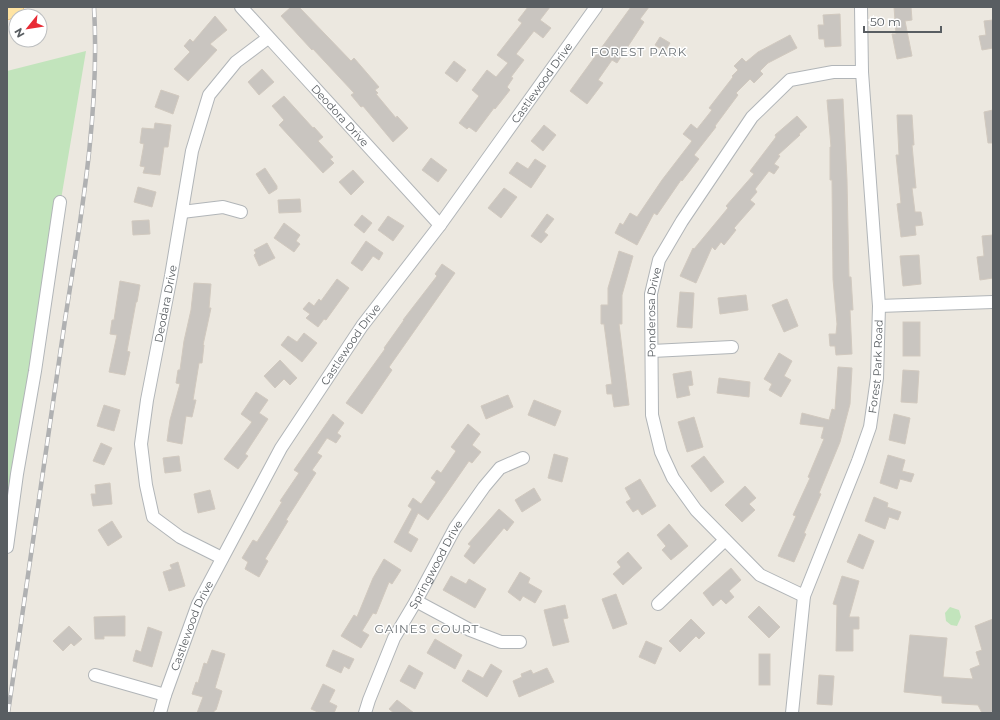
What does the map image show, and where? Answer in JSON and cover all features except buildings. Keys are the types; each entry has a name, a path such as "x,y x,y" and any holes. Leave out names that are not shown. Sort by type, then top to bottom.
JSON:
{"main road":[{"path":"7,12 16,7"}],"street":[{"name":"Deodora Drive","path":"241,7 440,225"},
{"name":"Castlewood Drive","path":"160,713 165,695 198,604 281,448 362,326 440,225 596,7"},
{"name":"Forest Park Road","path":"792,713 804,596 870,427 878,378 879,306 862,72 861,7"},
{"name":"Deodara Drive","path":"222,558 180,537 154,517 146,485 141,444 147,400 171,276 192,151 209,95 236,62 268,38"},
{"name":"Ponderosa Drive","path":"804,596 760,575 696,510 674,478 661,452 652,415 651,294 659,260 682,221 752,117 790,80 833,72 862,72"},
{"path":"7,547 17,474 60,202"},
{"path":"182,212 223,207 241,212"},
{"path":"879,306 993,302"},
{"path":"652,351 732,347"},
{"name":"Springwood Drive","path":"365,713 394,638 456,528 484,487 500,468 523,458"},
{"path":"658,604 725,540"},
{"path":"416,601 470,630 501,642 520,642"},
{"path":"95,675 165,695"}],"green space":[{"path":"86,51 55,235 7,560 7,71"},
{"path":"950,607 959,610 961,617 957,626 951,625 946,621 945,613"}],"railway":[{"path":"8,713 88,164 94,86 94,7"}],"district":[{"name":"FOREST PARK","path":"639,51"},
{"name":"GAINES COURT","path":"427,628"}]}
